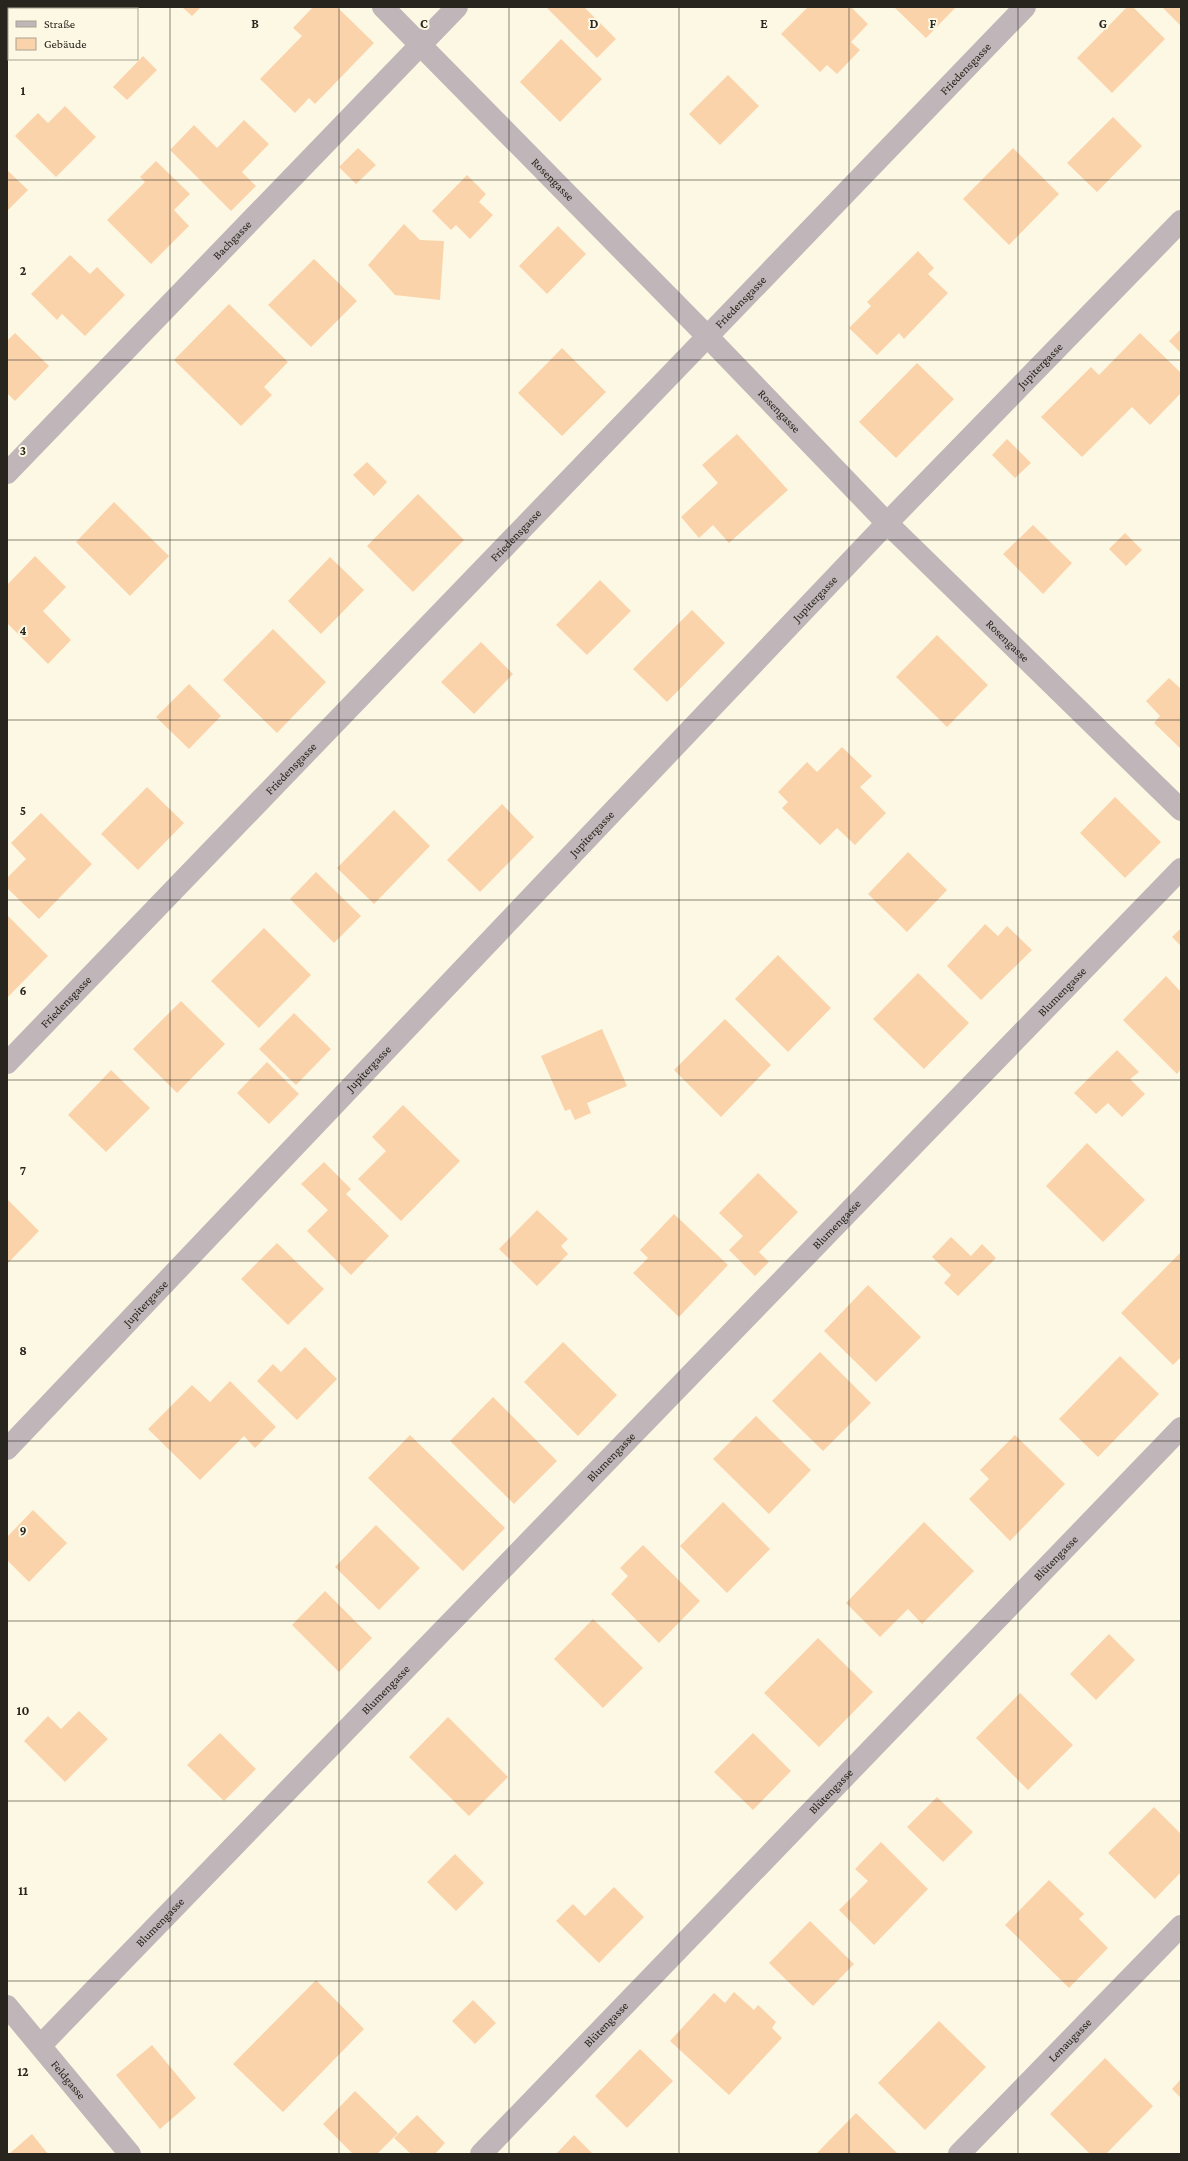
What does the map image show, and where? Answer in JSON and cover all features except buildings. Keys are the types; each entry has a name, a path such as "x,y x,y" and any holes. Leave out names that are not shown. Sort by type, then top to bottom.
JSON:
{"street":[{"name":"Rosengasse","path":"383,7 708,337 887,523 1181,810"},
{"name":"Bachgasse","path":"7,473 422,45 457,7"},
{"name":"Friedensgasse","path":"7,1063 1025,7"},
{"name":"Jupitergasse","path":"7,1450 887,523 1181,221"},
{"name":"Blumengasse","path":"41,2045 1181,869"},
{"name":"Blütengasse","path":"481,2154 1181,1428"},
{"name":"Lenaugasse","path":"959,2154 1181,1926"},
{"name":"Feldgasse","path":"7,2006 41,2045 130,2154"}]}
